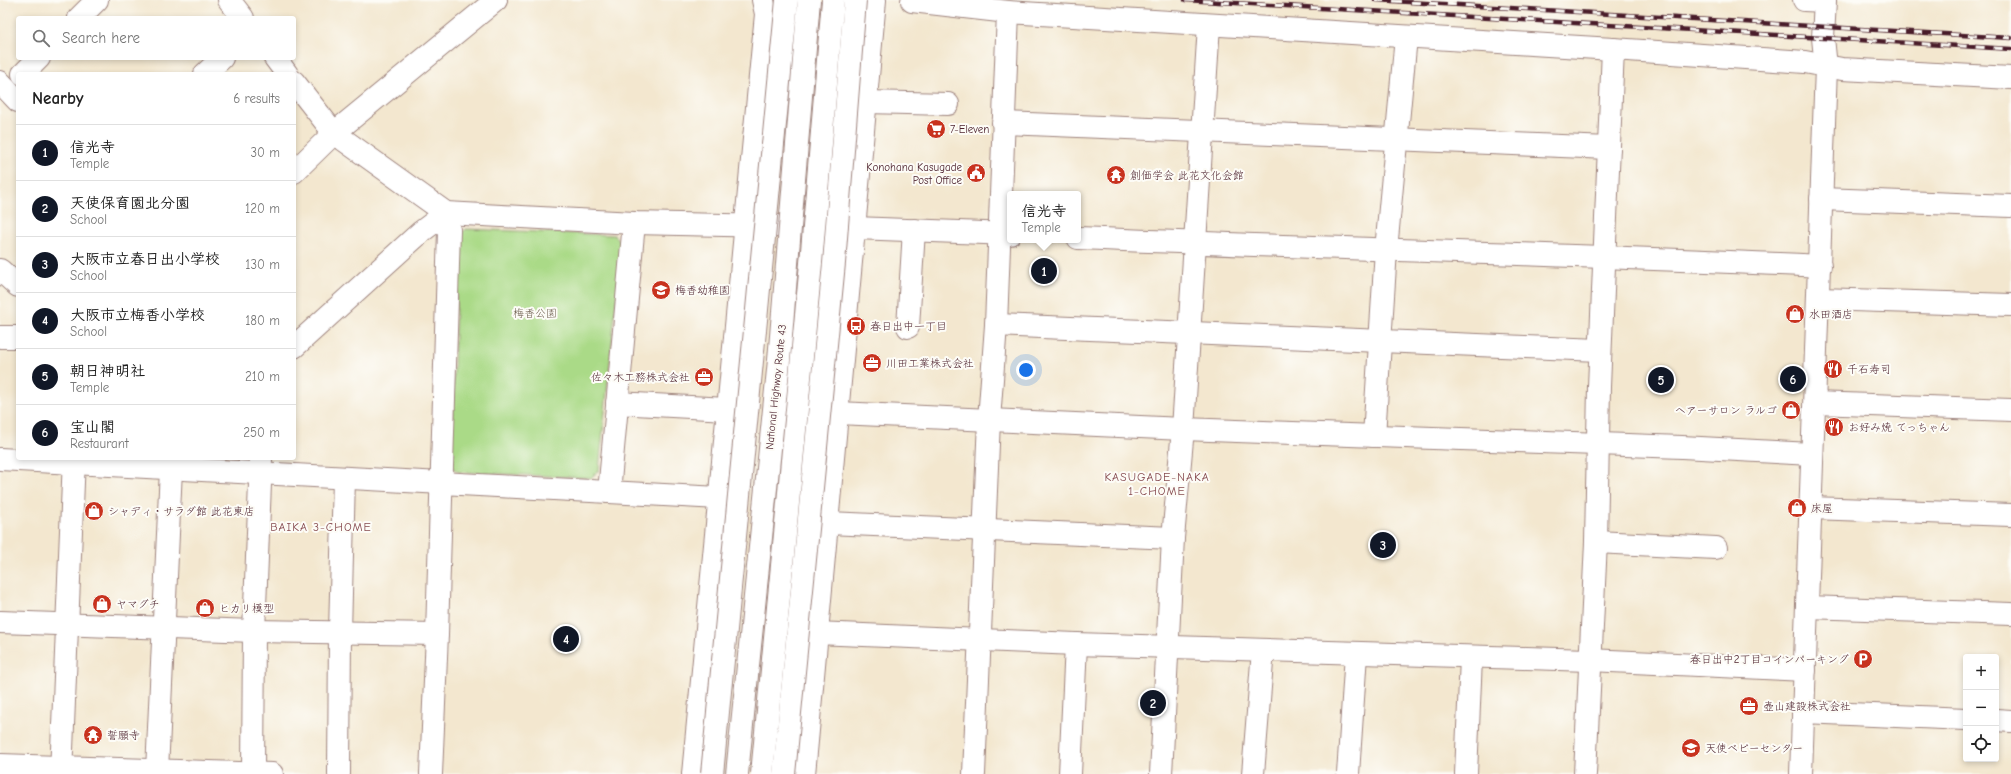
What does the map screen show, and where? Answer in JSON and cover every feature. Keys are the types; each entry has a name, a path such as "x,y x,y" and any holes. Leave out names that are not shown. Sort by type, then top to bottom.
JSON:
{"main road":[{"path":"81,16 97,0"},
{"path":"229,0 241,16"},
{"path":"296,170 334,133 496,0"},
{"path":"693,774 744,226 766,14 763,0"},
{"path":"712,774 787,0"},
{"name":"National Highway Route 43","path":"737,774 779,360 809,0"},
{"name":"National Highway Route 43","path":"762,774 811,263 833,0"},
{"path":"784,774 834,263 855,0"},
{"path":"804,774 875,0"},
{"path":"1800,774 1819,298 1826,67 1818,0"},
{"path":"912,1 1008,12 1613,49 1805,62 1826,67 2011,78"},
{"path":"974,774 989,420 1005,234 1003,123 1008,12"},
{"path":"1161,774 1173,538 1183,429 1209,25"},
{"path":"1374,436 1382,340 1386,250 1406,37"},
{"path":"1585,774 1589,660 1596,542 1600,350 1610,148 1613,49"},
{"path":"25,72 37,60"},
{"path":"207,72 220,60"},
{"path":"277,60 286,72"},
{"path":"759,84 948,104"},
{"path":"296,85 334,133 446,213 634,223 854,228 1005,234"},
{"path":"1003,123 1610,148"},
{"path":"1821,199 2011,206"},
{"path":"296,345 421,232 446,213"},
{"path":"431,774 437,634 440,483 449,230 446,213"},
{"path":"609,492 634,223"},
{"path":"908,327 914,230"},
{"path":"1081,238 1604,258 1667,259 1820,266"},
{"path":"0,270 16,284"},
{"path":"1819,298 2011,305"},
{"path":"996,325 1600,350"},
{"path":"0,337 16,338"},
{"path":"617,403 727,409"},
{"path":"1815,403 2011,410"},
{"path":"838,413 1183,429 1682,447 1812,454"},
{"path":"0,460 74,461 171,469 260,466 344,478 719,498"},
{"path":"61,771 74,461"},
{"path":"253,774 254,631 260,466"},
{"path":"157,771 162,627 171,469"},
{"path":"339,774 340,632 344,478"},
{"path":"1810,508 2011,516"},
{"path":"828,523 1173,538"},
{"path":"1596,542 1716,548"},
{"path":"1807,607 2011,614"},
{"path":"0,622 254,631 437,634"},
{"path":"816,633 980,641 1167,646 1471,658 1589,660 1805,670"},
{"path":"1070,774 1076,644"},
{"path":"1253,774 1263,650"},
{"path":"1348,774 1356,654"},
{"path":"1466,774 1471,658"},
{"path":"1803,712 1963,719"},
{"path":"1999,720 2011,721"},
{"path":"0,765 61,771 157,771 272,774"}],"green space":[{"name":"梅香公園","path":"466,229 614,235 622,244 599,470 591,478 458,472 451,466 458,237"}],"railway":[{"path":"1185,0 2011,49"},
{"path":"1375,0 2011,38"}],"place":[{"name":"7-Eleven","path":"936,129"},
{"name":"Konohana Kasugade Post Office","path":"976,173"},
{"name":"創価学会 此花文化会館","path":"1116,175"},
{"name":"信光寺","path":"1044,271"},
{"name":"梅香幼稚園","path":"661,290"},
{"name":"水田酒店","path":"1795,314"},
{"name":"春日出中一丁目","path":"856,326"},
{"name":"川田工業株式会社","path":"872,363"},
{"name":"千石寿司","path":"1833,369"},
{"name":"佐々木工務株式会社","path":"704,377"},
{"name":"宝山閣","path":"1793,379"},
{"name":"朝日神明社","path":"1661,380"},
{"name":"ヘアーサロン ラルゴ","path":"1791,410"},
{"name":"お好み焼 てっちゃん","path":"1834,427"},
{"name":"床屋","path":"1797,508"},
{"name":"シャディ・サラダ館 此花東店","path":"94,511"},
{"name":"大阪市立春日出小学校","path":"1383,545"},
{"name":"ヤマグチ","path":"102,604"},
{"name":"ヒカリ模型","path":"205,608"},
{"name":"大阪市立梅香小学校","path":"566,639"},
{"name":"春日出中2丁目コインパーキング","path":"1863,659"},
{"name":"天使保育園北分園","path":"1153,703"},
{"name":"壺山建設株式会社","path":"1749,706"},
{"name":"誓願寺","path":"93,735"},
{"name":"天使ベビーセンター","path":"1691,748"}],"district":[{"name":"KASUGADE-NAKA 1-CHOME","path":"1157,484"},
{"name":"BAIKA 3-CHOME","path":"321,527"}]}
